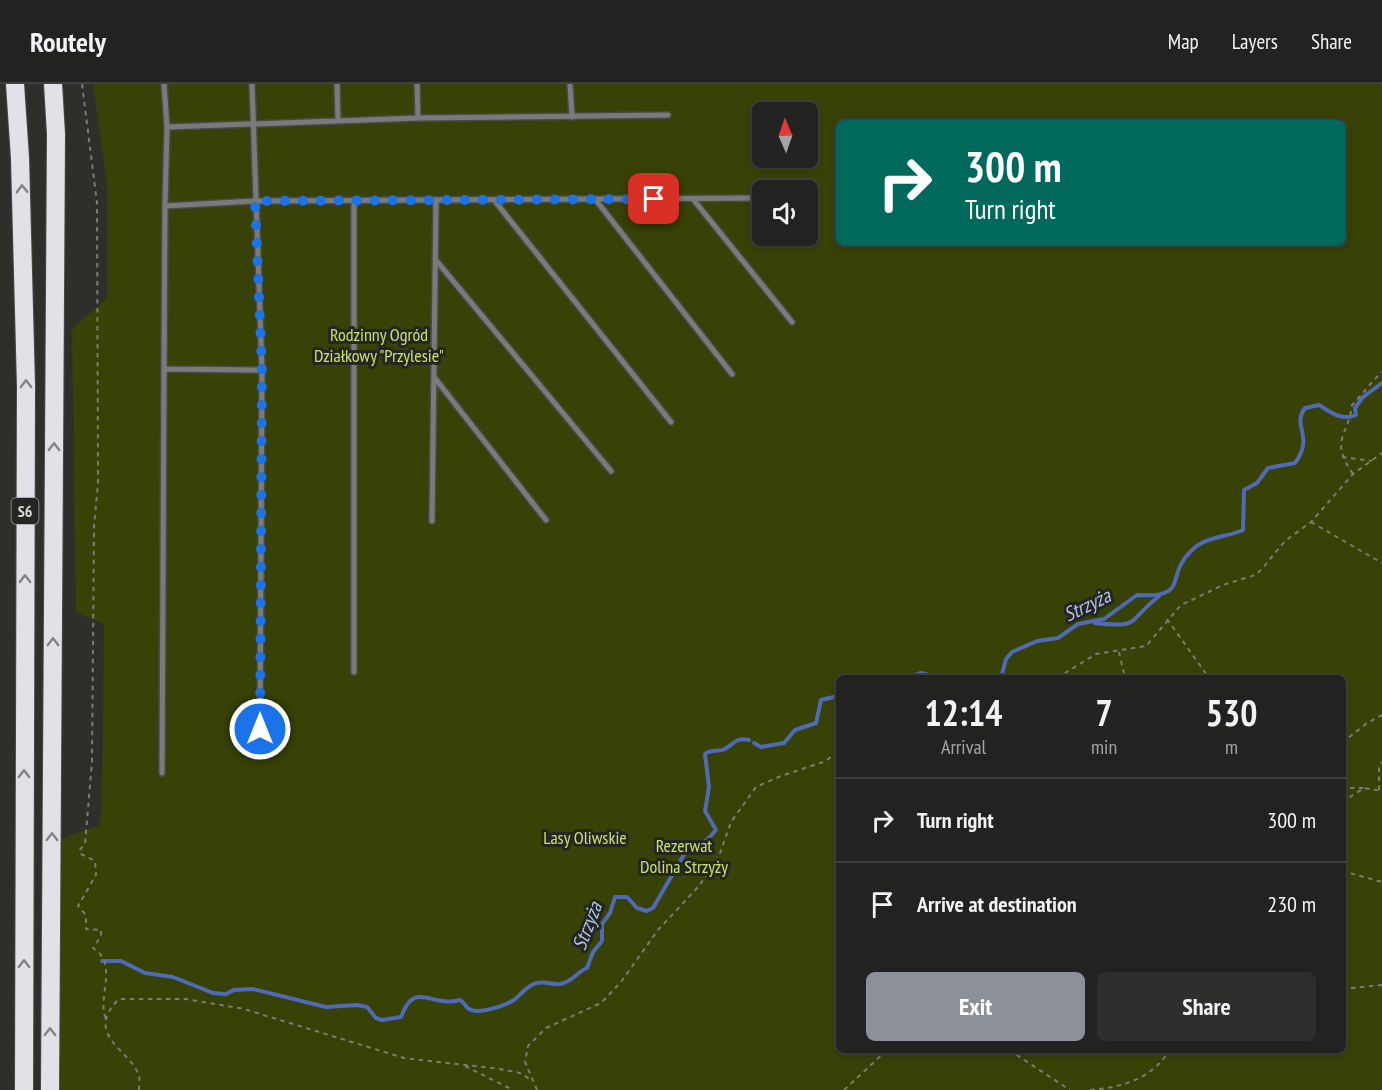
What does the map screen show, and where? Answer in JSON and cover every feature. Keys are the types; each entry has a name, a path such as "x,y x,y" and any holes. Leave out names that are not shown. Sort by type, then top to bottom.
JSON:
{"highway":[{"name":"S6","path":"15,84 23,226 27,386 24,1090"},
{"path":"50,1090 56,157 53,84"}],"lane":[{"path":"162,773 167,127 164,84"},
{"path":"252,84 262,370 260,729"},
{"path":"337,84 338,121"},
{"path":"417,84 418,118"},
{"path":"570,84 572,117"},
{"path":"167,127 253,122 418,118 668,115"},
{"path":"165,206 255,201 752,198"},
{"path":"595,199 732,374"},
{"path":"693,199 792,322"},
{"path":"432,521 436,200"},
{"path":"494,200 671,422"},
{"path":"354,201 354,672"},
{"path":"435,259 611,471"},
{"path":"164,369 262,370"},
{"path":"434,377 546,520"}],"path":[{"path":"82,84 97,203 98,321 92,762 85,844 80,850 81,854 95,861 96,875 78,906 86,915 86,929 101,930 101,936 93,948 101,953 105,960 107,979 103,989 106,997 104,1014 108,1036 139,1074 139,1090"},
{"path":"1353,474 1341,457 1342,433 1351,417 1352,405 1361,397 1369,383 1382,372"},
{"path":"1062,675 1096,654 1146,646 1181,605 1223,585 1255,575 1295,531 1311,522 1353,474 1382,453"},
{"path":"1341,457 1372,461"},
{"path":"1311,522 1382,563"},
{"path":"1167,619 1207,675"},
{"path":"1119,651 1124,675"},
{"path":"1346,740 1367,723 1382,715"},
{"path":"537,1090 525,1062 528,1046 546,1028 601,1003 621,982 658,930 699,886 719,856 731,822 756,788 781,776 826,761 836,753"},
{"path":"1346,786 1381,791 1379,767 1382,762"},
{"path":"1346,799 1364,788"},
{"path":"1346,872 1382,882"},
{"path":"1346,989 1382,985"},
{"path":"107,1021 112,1006 119,999 185,999 244,1009 404,1058 520,1073 533,1081"},
{"path":"844,1090 884,1053"},
{"path":"1014,1053 1070,1090"},
{"path":"1090,1090 1102,1090 1141,1080 1163,1061 1168,1053"},
{"path":"462,1065 513,1090"}],"green space":[{"name":"Lasy Oliwskie","path":"93,84 1382,84 1382,1090 58,1090 58,843 70,835 99,826 102,805 104,624 76,612 72,329 107,298 107,185"}],"waterway":[{"name":"Strzyża","path":"1002,675 1006,659 1012,652 1037,641 1058,638 1078,624 1104,619 1137,595 1154,595 1171,589 1183,560 1197,546 1243,530 1244,490 1257,483 1268,468 1295,463 1303,446 1300,420 1305,408 1319,405 1341,417 1351,417 1356,415 1355,408 1363,397 1382,383"},
{"path":"1095,623 1127,624 1159,596"},
{"name":"Strzyża","path":"915,675 921,673 929,675"},
{"name":"Strzyża","path":"754,743 761,747 784,743 795,730 816,723 821,700 836,696"},
{"name":"Strzyża","path":"102,961 121,961 145,973 173,977 213,993 226,994 234,990 253,989 326,1007 357,1005 367,1007 376,1018 382,1020 401,1017 406,1006 412,999 418,997 441,1001 460,1000 473,1011 499,1007 514,1000 533,984 564,983 587,968 593,952 602,941 602,924 610,913 615,897 627,897 637,908 647,911 653,908 685,853 707,840 716,830 705,811 709,787 705,754 722,750 738,740 749,740"}],"route":[{"path":"260,729 262,370 255,201 654,199"}],"park label":[{"name":"Rodzinny Ogród Działkowy \"Przylesie\"","path":"379,344"},
{"name":"Rezerwat Dolina Strzyży","path":"684,855"}]}
